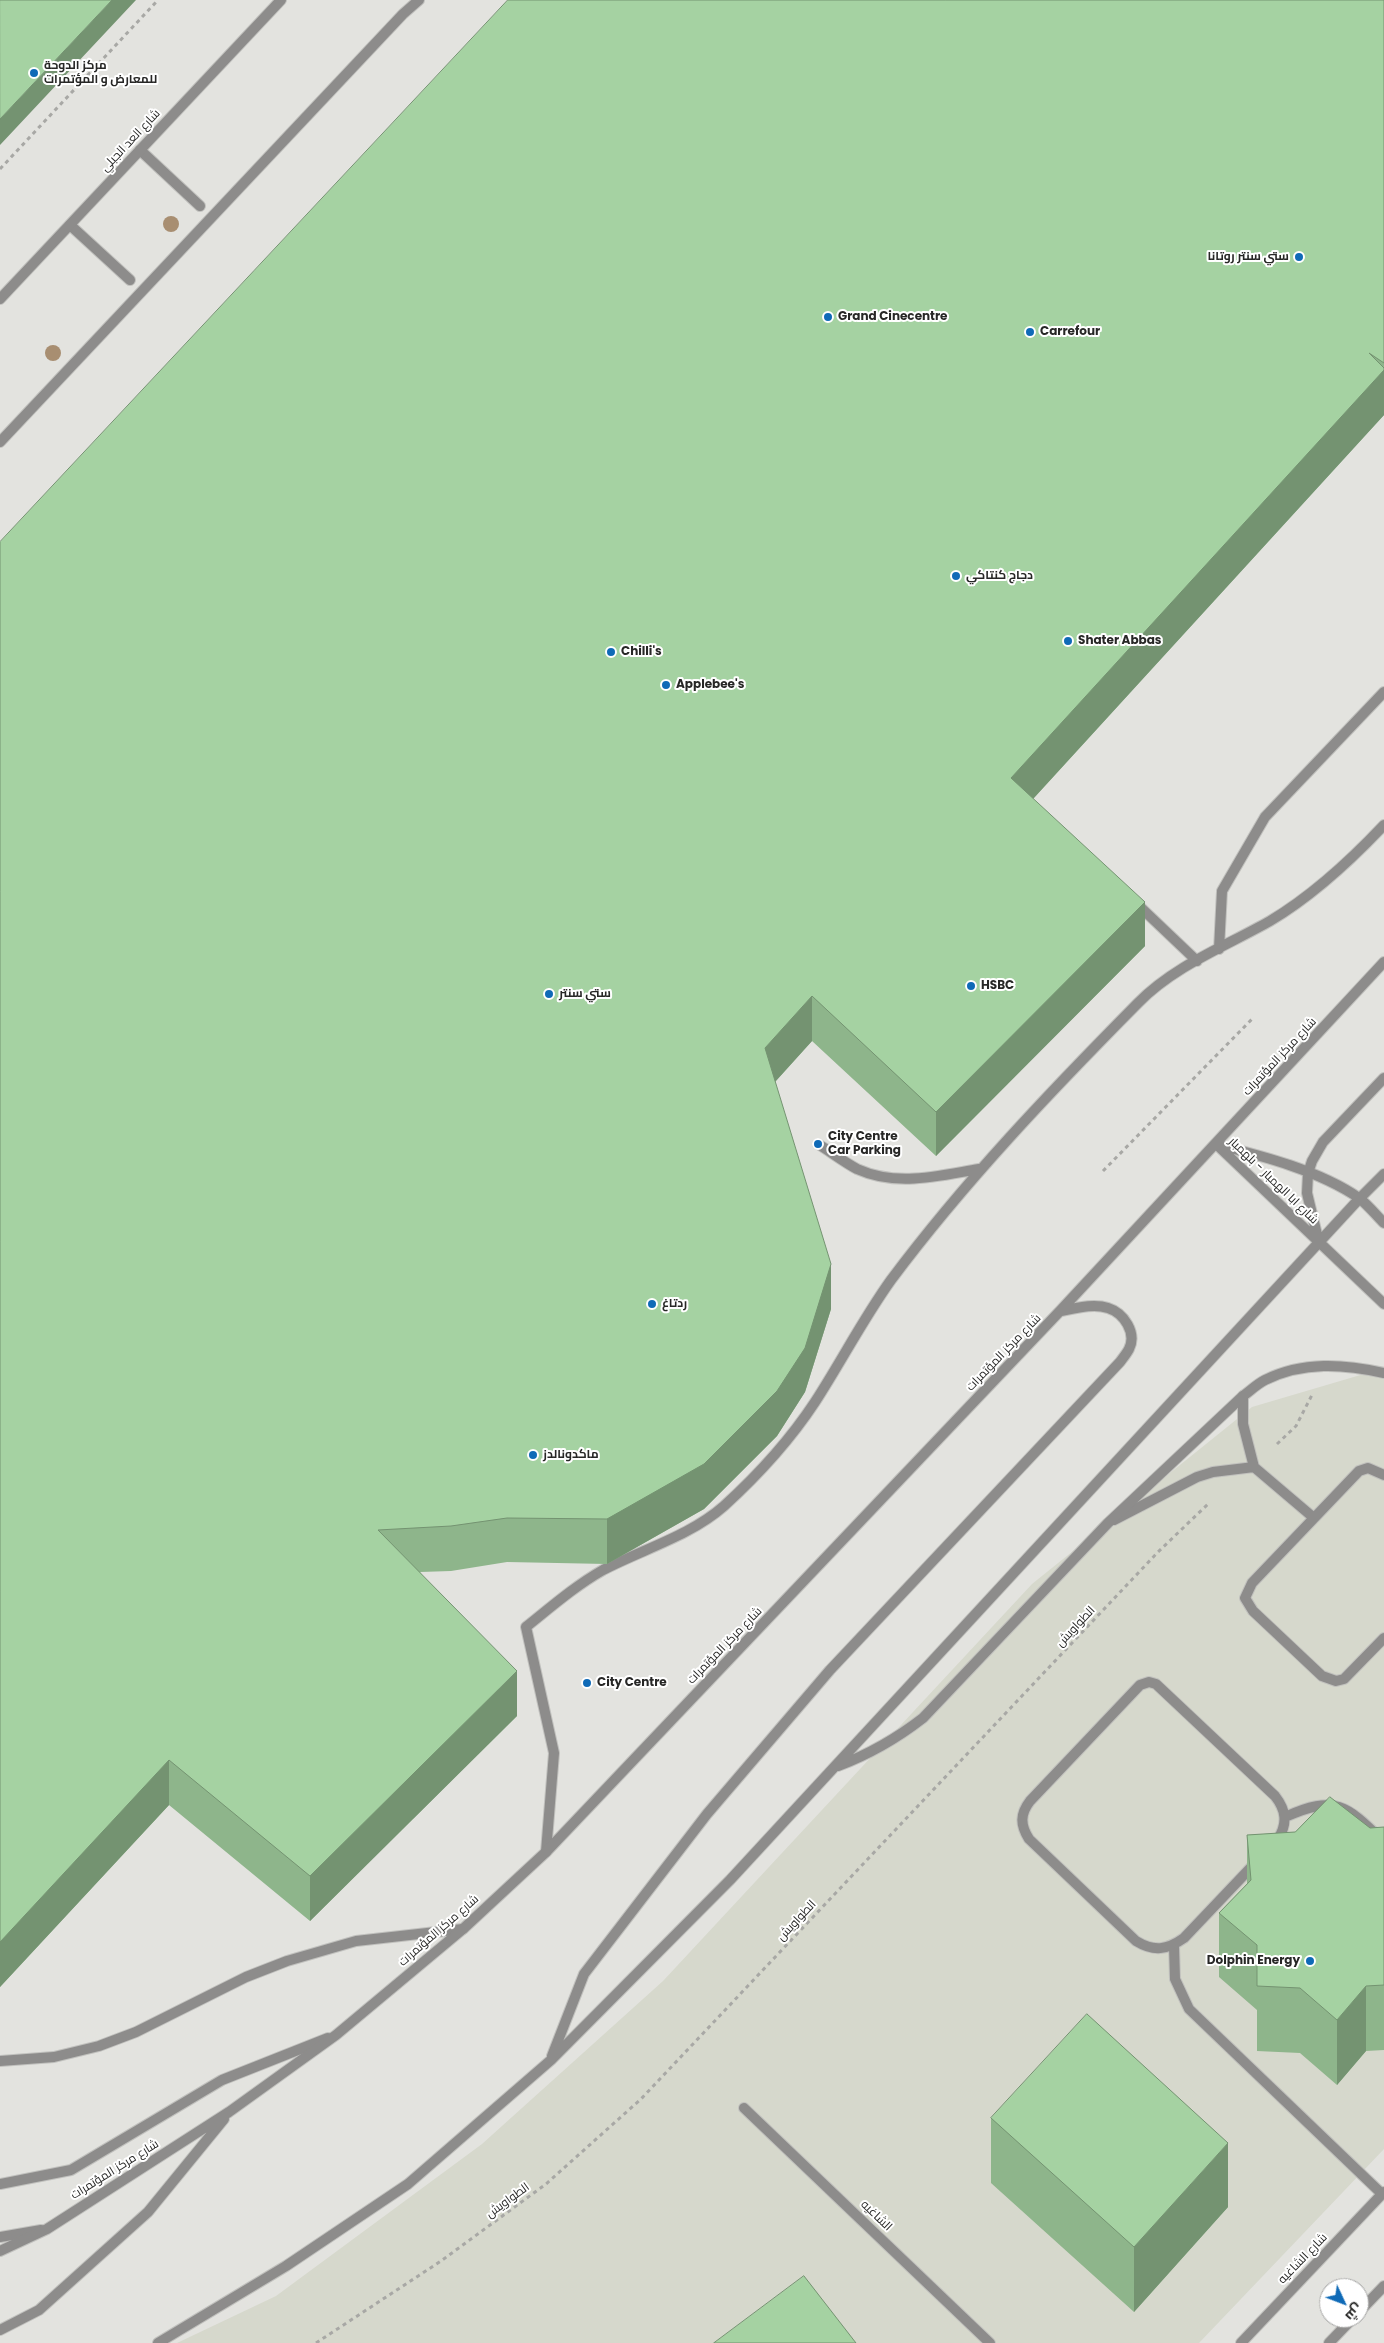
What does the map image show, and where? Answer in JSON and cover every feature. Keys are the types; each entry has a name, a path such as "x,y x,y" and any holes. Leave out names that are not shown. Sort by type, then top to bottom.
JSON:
{"street":[{"name":"شارع العد الجبلي","path":"0,299 281,0"},
{"path":"0,442 268,156 403,14 419,0"},
{"path":"140,150 200,206"},
{"path":"70,225 130,280"},
{"path":"1219,949 1222,891 1265,817 1384,692"},
{"path":"546,1852 554,1753 526,1627 570,1591 602,1571 691,1529 723,1507 782,1448 815,1402 868,1314 979,1169 1141,1000 1173,974 1274,919 1317,887 1384,825"},
{"path":"1130,897 1197,961"},
{"name":"شارع مركز المؤتمرات","path":"0,2251 47,2229 230,2112 336,2035 463,1929 546,1852 1060,1312 1384,962"},
{"path":"1319,1242 1307,1193 1308,1173 1312,1161 1323,1142 1384,1078"},
{"path":"818,1144 857,1168 889,1179 908,1180 979,1169"},
{"name":"شارع ابا الهمبار - بلهمبار","path":"1216,1144 1261,1156 1308,1173 1359,1198 1384,1222"},
{"name":"شارع ابا الهمبار - بلهمبار","path":"1216,1144 1384,1304"},
{"path":"158,2343 286,2266 408,2184 551,2060 730,1880 1359,1198 1384,1174"},
{"path":"551,2060 584,1974 707,1814 830,1670 1120,1362 1129,1349 1132,1339 1130,1329 1117,1312 1108,1308 1094,1306 1060,1312"},
{"path":"834,1767 866,1755 896,1738 923,1718 1108,1523 1243,1396 1264,1380 1286,1372 1320,1365 1359,1368 1384,1373"},
{"path":"1243,1396 1243,1424 1254,1466 1314,1518"},
{"path":"1108,1523 1197,1477 1213,1472 1254,1466"},
{"path":"1384,1475 1368,1468 1359,1471 1252,1583 1246,1598 1248,1606 1322,1676 1329,1680 1336,1681 1350,1674 1384,1638"},
{"path":"1149,1682 1156,1684 1275,1796 1282,1805 1286,1817 1284,1829 1278,1839 1184,1938 1174,1946 1161,1950 1147,1948 1136,1942 1029,1839 1021,1820 1024,1809 1030,1801 1140,1685 1149,1682"},
{"path":"1286,1817 1308,1806 1331,1804 1357,1815 1384,1842"},
{"path":"0,2062 54,2058 99,2046 136,2032 246,1977 287,1962 356,1941 463,1929"},
{"path":"1174,1946 1175,1979 1189,2009 1383,2193"},
{"path":"0,2184 71,2170 222,2080 336,2035"},
{"name":"الشاغيه","path":"744,2108 990,2343"},
{"path":"0,2330 39,2310 148,2212 230,2112"},
{"name":"شارع الشاغيه","path":"1241,2343 1383,2193"},
{"path":"0,2237 47,2229"},
{"path":"1369,2302 1384,2286"},
{"path":"1330,2343 1344,2328"}],"path":[{"path":"0,169 158,0"},
{"path":"1103,1171 1253,1018"},
{"path":"1254,1466 1296,1426 1312,1394 1320,1365"},
{"name":"الطواويش","path":"316,2343 441,2261 546,2184 641,2099 1158,1552 1213,1498"}],"shaded area":[{"path":"1374,1371 1384,1379 1384,2149 1199,2343 177,2343 276,2296 482,2144 663,1981 1032,1584 1252,1407"}],"building":[{"name":"مركز الدوحة للمعارض و المؤتمرات","path":"0,0 112,0 0,119"},
{"name":"ستي سنتر","path":"508,0 1384,0 1384,363 1369,353 1384,370 1011,778 1145,902 936,1112 812,996 765,1048 831,1264 805,1348 777,1391 704,1464 607,1519 507,1518 451,1526 378,1530 517,1671 310,1876 169,1760 0,1942 0,542"},
{"path":"1330,1797 1370,1828 1384,1827 1384,1985 1366,1986 1337,2020 1300,1988 1257,1986 1257,1945 1219,1913 1251,1880 1247,1835 1295,1832"},
{"path":"1087,2014 1228,2143 1134,2247 991,2118"},
{"path":"804,2276 856,2343 714,2343"}],"place":[{"name":"مركز الدوحة للمعارض و المؤتمرات","path":"34,73"},
{"name":"ستي سنتر روتانا","path":"1299,257"},
{"name":"Grand Cinecentre","path":"828,317"},
{"name":"Carrefour","path":"1030,332"},
{"name":"دجاج كنتاكي","path":"956,576"},
{"name":"Shater Abbas","path":"1068,641"},
{"name":"Chilli's","path":"611,652"},
{"name":"Applebee's","path":"666,685"},
{"name":"HSBC","path":"971,986"},
{"name":"ستي سنتر","path":"549,994"},
{"name":"City Centre Car Parking","path":"818,1144"},
{"name":"ردتاغ","path":"652,1304"},
{"name":"ماكدونالدز","path":"533,1455"},
{"name":"City Centre","path":"587,1683"},
{"name":"Dolphin Energy","path":"1310,1961"}]}
